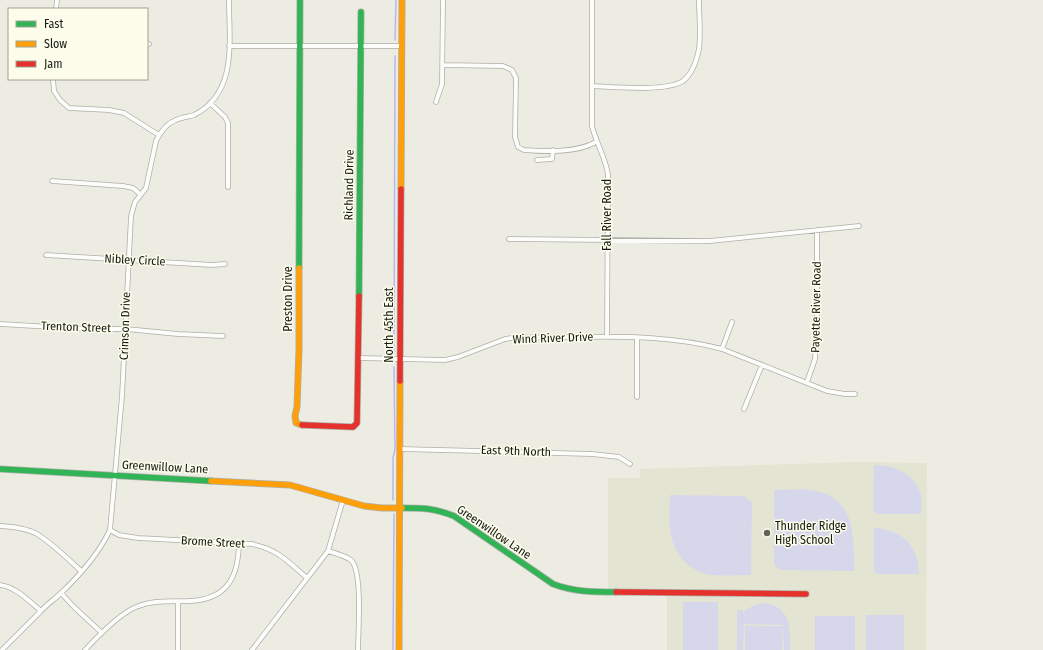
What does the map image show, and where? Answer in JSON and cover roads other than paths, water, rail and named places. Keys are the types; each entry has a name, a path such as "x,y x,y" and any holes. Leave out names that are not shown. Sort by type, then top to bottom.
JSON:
{"street":[{"name":"Crimson Drive","path":"2,650 41,611 62,593 97,552 110,530 122,396 131,216 135,202 146,188 156,142 159,135 164,128 175,120 192,116 206,108 222,87 227,74 229,46 229,0"},
{"path":"299,46 300,0"},
{"name":"North 45th East","path":"399,650 402,0"},
{"path":"436,102 442,84 443,0"},
{"name":"Fall River Road","path":"592,0 592,126 608,175 607,336"},
{"path":"592,86 664,87 684,80 691,71 696,60 699,47 699,0"},
{"name":"Richland Drive","path":"359,358 362,47 361,12"},
{"path":"229,46 402,46"},
{"name":"Preston Drive","path":"299,46 299,349 296,423 300,426 353,427 357,423 359,358"},
{"path":"443,66 503,66 512,70 516,78 515,137 518,147 524,150 579,149 596,142"},
{"path":"53,80 54,91 60,100 69,108 124,112 159,135"},
{"path":"210,103 225,117 228,123 228,187"},
{"path":"537,160 552,159 553,150"},
{"path":"52,181 123,186 133,188 141,195"},
{"path":"509,239 704,241 858,226"},
{"name":"Payette River Road","path":"807,382 815,359 817,318 817,230"},
{"name":"Nibley Circle","path":"46,255 212,265 225,264"},
{"path":"722,349 732,322"},
{"name":"Trenton Street","path":"0,324 87,329 126,329 178,334 223,336"},
{"name":"Wind River Drive","path":"359,358 424,360 452,359 512,338 607,336 637,337"},
{"path":"637,397 637,337 689,342 722,349 836,393 856,394"},
{"path":"744,409 762,365"},
{"name":"East 9th North","path":"400,449 592,454 619,457 630,464"},
{"name":"Greenwillow Lane","path":"0,469 290,485 308,489 356,505 375,508 440,511 454,516 553,584 566,589 598,593 806,594"},
{"path":"252,650 328,550 343,500"},
{"path":"0,526 22,528 36,533 81,571"},
{"name":"Brome Street","path":"110,530 119,535 138,538 252,544 272,550 284,558 307,578"},
{"path":"86,650 102,633 135,607 167,600 178,601 204,599 220,593 226,588 236,569 239,544"},
{"path":"328,550 350,560 357,570 359,583 358,650"},
{"path":"0,585 18,592 41,611"},
{"path":"62,593 74,607 102,633"},
{"path":"178,601 178,650"}],"waterway":[{"path":"395,40 396,0"},
{"path":"394,353 395,56"},
{"path":"393,500 393,458 395,449 394,367"},
{"path":"393,650 394,514"}],"place":[{"name":"Thunder Ridge High School","path":"767,533"}]}
